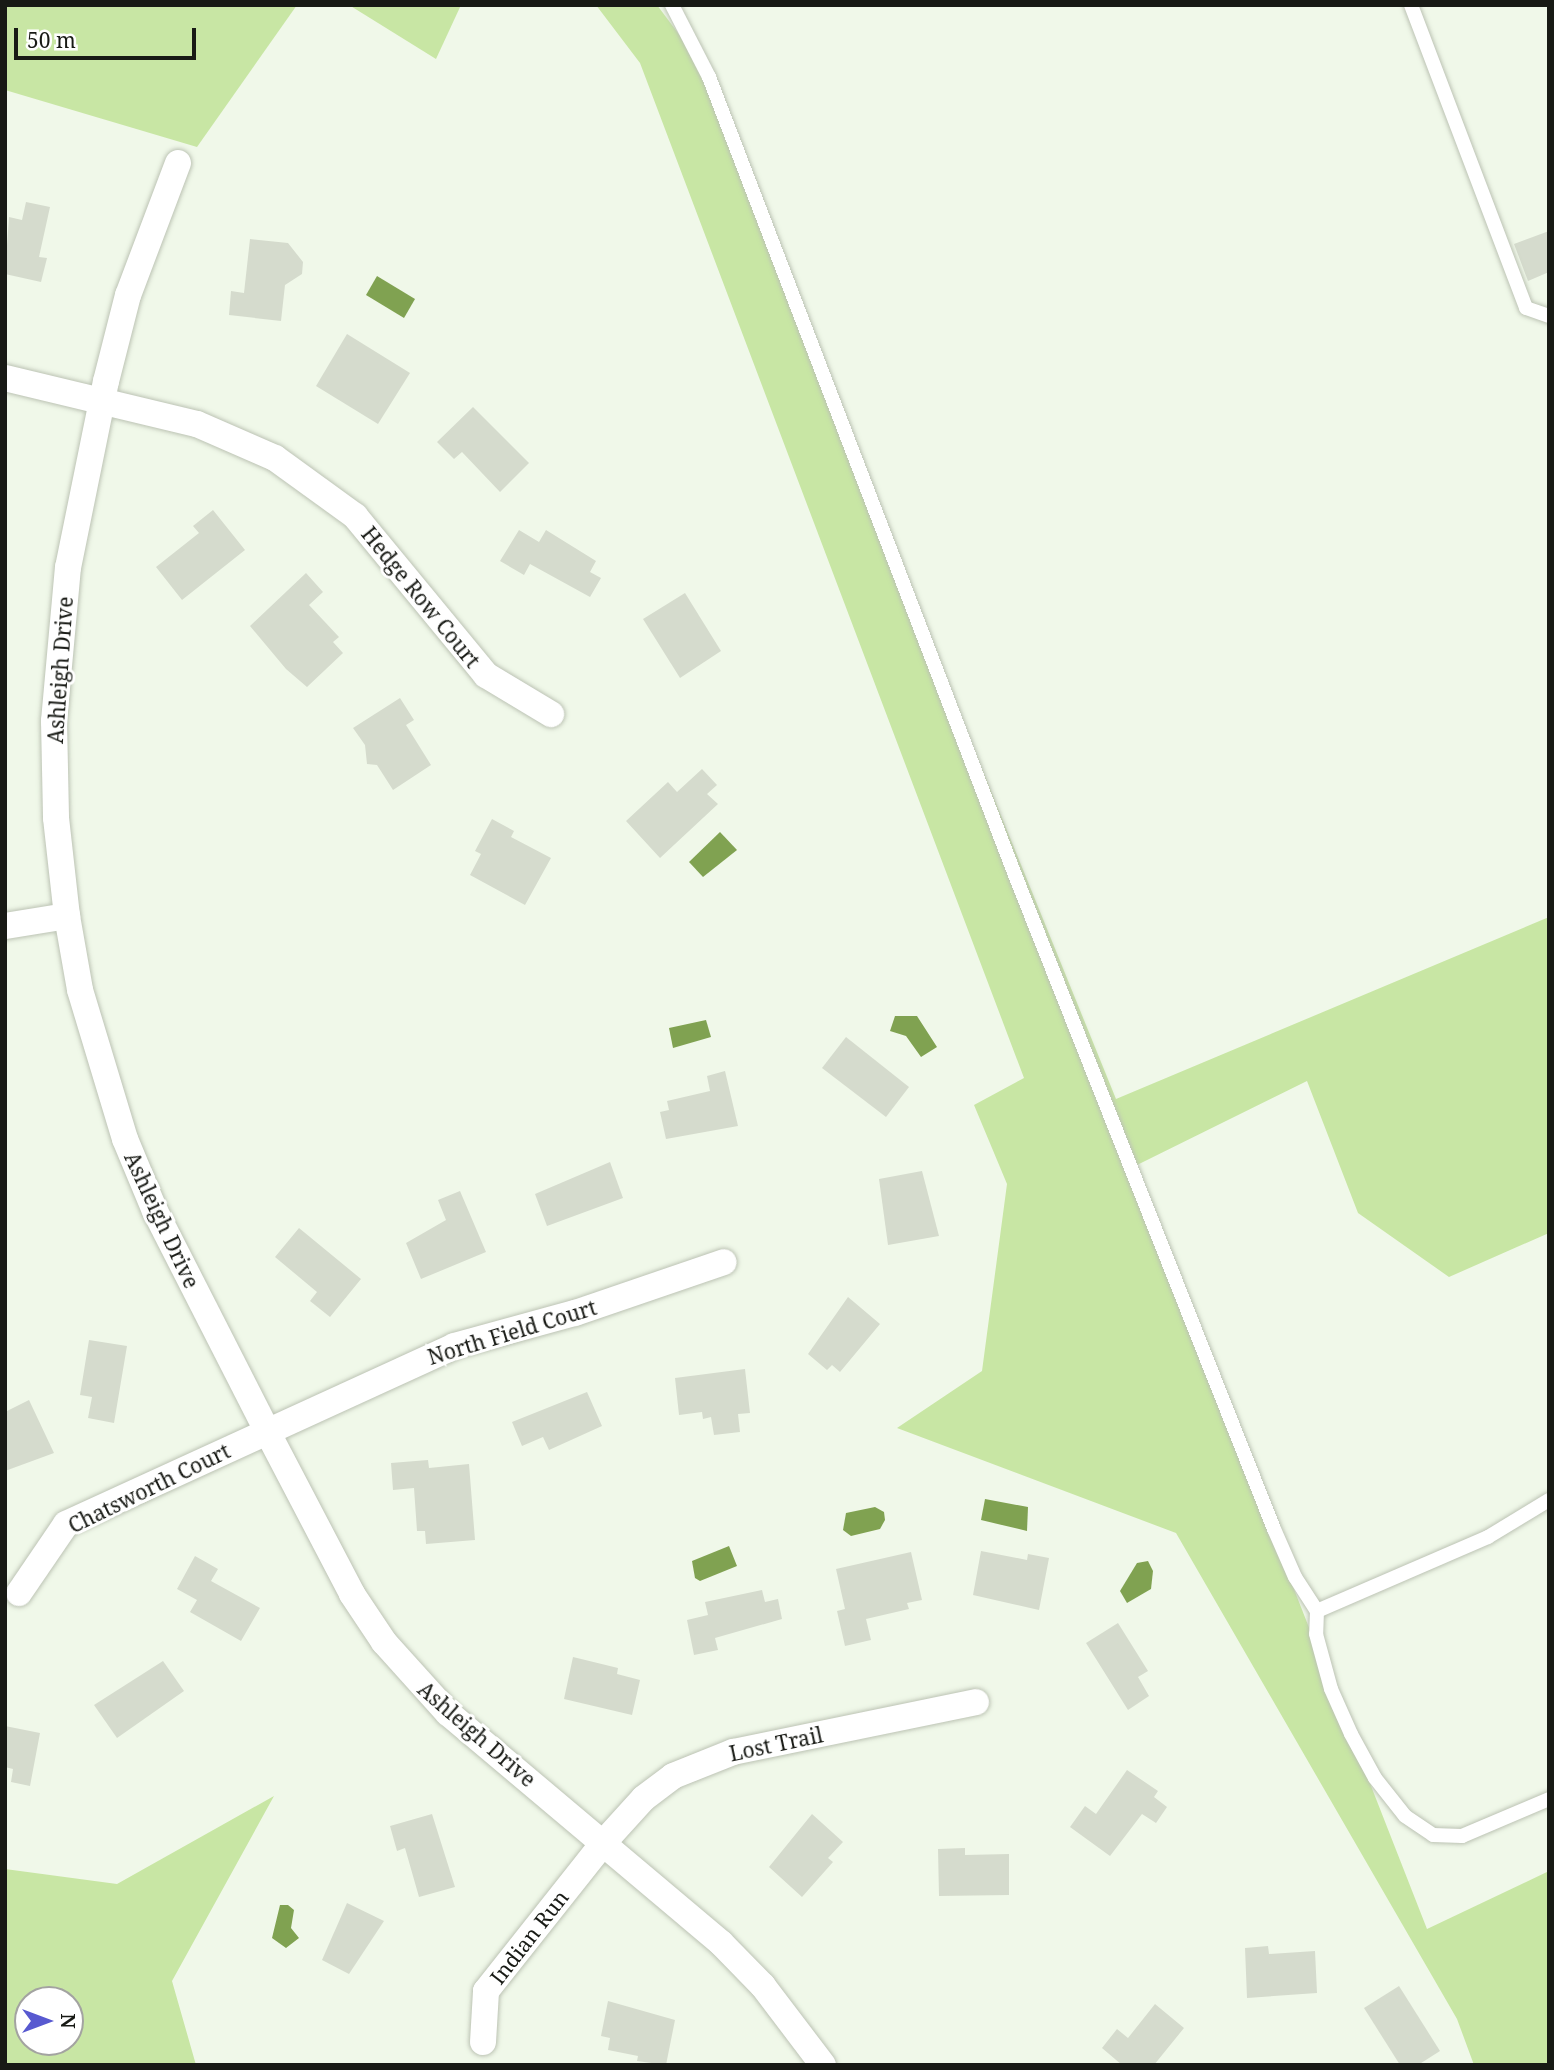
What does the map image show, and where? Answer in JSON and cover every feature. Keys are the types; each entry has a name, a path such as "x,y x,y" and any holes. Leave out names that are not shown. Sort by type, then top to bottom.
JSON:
{"street":[{"name":"Ashleigh Drive","path":"178,163 128,295 102,400 68,566 54,721 56,818 67,916 90,1028 125,1139 155,1211 268,1433 352,1594 392,1651 448,1713 604,1842 755,1977 823,2065"},
{"name":"Hedge Row Court","path":"5,378 102,400 237,439 317,484 389,552 485,675 551,714"},
{"path":"5,926 67,916"},
{"name":"North Field Court","path":"268,1433 454,1346 575,1312 724,1262"},
{"name":"Chatsworth Court","path":"19,1593 65,1524 268,1433"},
{"name":"Lost Trail","path":"604,1842 644,1798 699,1762 976,1702"},
{"name":"Indian Run","path":"483,2042 485,1992 604,1842"}],"lane":[{"path":"672,5 719,101 1017,880 1274,1529 1295,1577 1317,1611 1316,1634 1331,1689 1375,1778 1405,1816 1433,1835 1462,1836 1549,1799"},
{"path":"1411,5 1526,308 1549,316"},
{"path":"1317,1611 1488,1537 1549,1500"}],"shaded area":[{"path":"5,5 297,5 197,147 5,90"},
{"path":"349,5 461,5 436,59"},
{"path":"596,5 657,5 690,49 1116,1099 1549,917 1549,1233 1449,1277 1358,1213 1307,1081 1137,1165 1290,1579 1427,1929 1549,1871 1549,2065 1474,2065 1457,2019 1176,1533 897,1428 982,1371 1007,1184 974,1105 1024,1078 640,63"},
{"path":"377,276 415,299 404,318 366,295"},
{"path":"720,832 737,850 703,877 689,862"},
{"path":"895,1016 917,1016 937,1047 921,1057 906,1036 890,1031"},
{"path":"706,1020 711,1037 673,1048 669,1028"},
{"path":"985,1499 1028,1507 1027,1531 981,1520"},
{"path":"875,1507 884,1512 885,1520 880,1529 851,1536 843,1530 846,1513"},
{"path":"729,1546 737,1566 700,1581 695,1578 692,1561"},
{"path":"1148,1561 1153,1571 1151,1589 1127,1603 1120,1591 1137,1563"},
{"path":"274,1796 172,1981 196,2065 5,2065 5,1869 117,1884"},
{"path":"280,1905 288,1905 294,1910 291,1928 299,1938 286,1948 272,1938"}],"building":[{"path":"26,202 50,207 39,257 47,258 41,282 5,274 9,217 22,220"},
{"path":"1549,231 1549,272 1528,281 1514,244"},
{"path":"250,239 288,243 303,262 302,274 285,285 281,321 229,315 231,291 244,293"},
{"path":"347,334 410,373 378,424 316,386"},
{"path":"473,407 529,463 500,492 462,452 454,459 437,442"},
{"path":"213,510 245,550 182,600 156,567 199,533 193,526"},
{"path":"519,530 539,542 546,530 596,561 590,572 601,578 590,597 530,564 524,575 500,561"},
{"path":"306,573 323,592 309,605 339,637 333,642 343,653 307,687 286,669 250,626"},
{"path":"685,593 721,651 680,678 643,619"},
{"path":"400,698 414,720 406,725 431,765 393,790 377,765 367,764 365,745 353,728"},
{"path":"702,769 717,785 707,794 718,804 660,858 626,821 668,782 677,792"},
{"path":"492,819 514,831 511,837 551,858 525,905 470,875 481,854 475,851"},
{"path":"846,1037 909,1087 886,1117 822,1068"},
{"path":"725,1071 738,1126 666,1139 660,1112 669,1110 667,1101 710,1091 707,1076"},
{"path":"610,1162 623,1198 547,1226 535,1194"},
{"path":"922,1171 939,1236 888,1245 879,1179"},
{"path":"460,1191 486,1252 421,1279 406,1243 446,1220 438,1200"},
{"path":"299,1228 361,1279 330,1317 310,1301 317,1292 275,1257"},
{"path":"848,1297 880,1324 840,1372 832,1365 827,1370 808,1354"},
{"path":"89,1340 127,1346 114,1423 88,1418 92,1397 80,1395"},
{"path":"745,1369 750,1413 738,1414 740,1432 714,1435 711,1417 703,1419 702,1412 679,1415 675,1378"},
{"path":"587,1392 602,1426 549,1450 543,1437 522,1446 512,1422"},
{"path":"29,1400 54,1453 5,1471 5,1412"},
{"path":"428,1460 429,1468 469,1464 475,1540 426,1544 425,1531 417,1531 414,1488 393,1490 391,1463"},
{"path":"981,1551 1027,1560 1028,1554 1049,1558 1039,1610 973,1595"},
{"path":"911,1552 922,1600 907,1603 909,1609 866,1619 871,1640 845,1646 837,1611 845,1609 836,1569"},
{"path":"195,1556 218,1569 211,1581 260,1608 241,1641 190,1612 197,1600 177,1589"},
{"path":"762,1590 765,1602 778,1599 782,1619 715,1638 718,1650 694,1655 687,1620 708,1615 705,1602"},
{"path":"1118,1623 1148,1671 1138,1677 1149,1696 1128,1710 1086,1643"},
{"path":"573,1657 618,1668 617,1674 640,1680 632,1715 564,1699"},
{"path":"163,1661 184,1691 117,1738 94,1705"},
{"path":"5,1726 40,1733 30,1786 11,1782 13,1769 5,1767"},
{"path":"1127,1770 1158,1791 1154,1797 1167,1807 1156,1823 1142,1814 1110,1856 1070,1827 1085,1806 1096,1814"},
{"path":"432,1814 455,1887 419,1897 405,1848 397,1851 390,1826"},
{"path":"812,1814 843,1842 828,1858 833,1862 802,1897 769,1867"},
{"path":"965,1848 965,1855 1009,1854 1009,1895 939,1896 938,1849"},
{"path":"347,1903 384,1921 349,1974 322,1960"},
{"path":"1268,1946 1269,1954 1315,1951 1317,1993 1247,1998 1245,1948"},
{"path":"1399,1986 1440,2051 1418,2065 1400,2065 1364,2008"},
{"path":"608,2001 675,2020 666,2065 637,2061 638,2056 608,2050 610,2038 601,2036"},
{"path":"1155,2004 1184,2028 1154,2065 1122,2065 1102,2048 1117,2029 1128,2038"}]}
